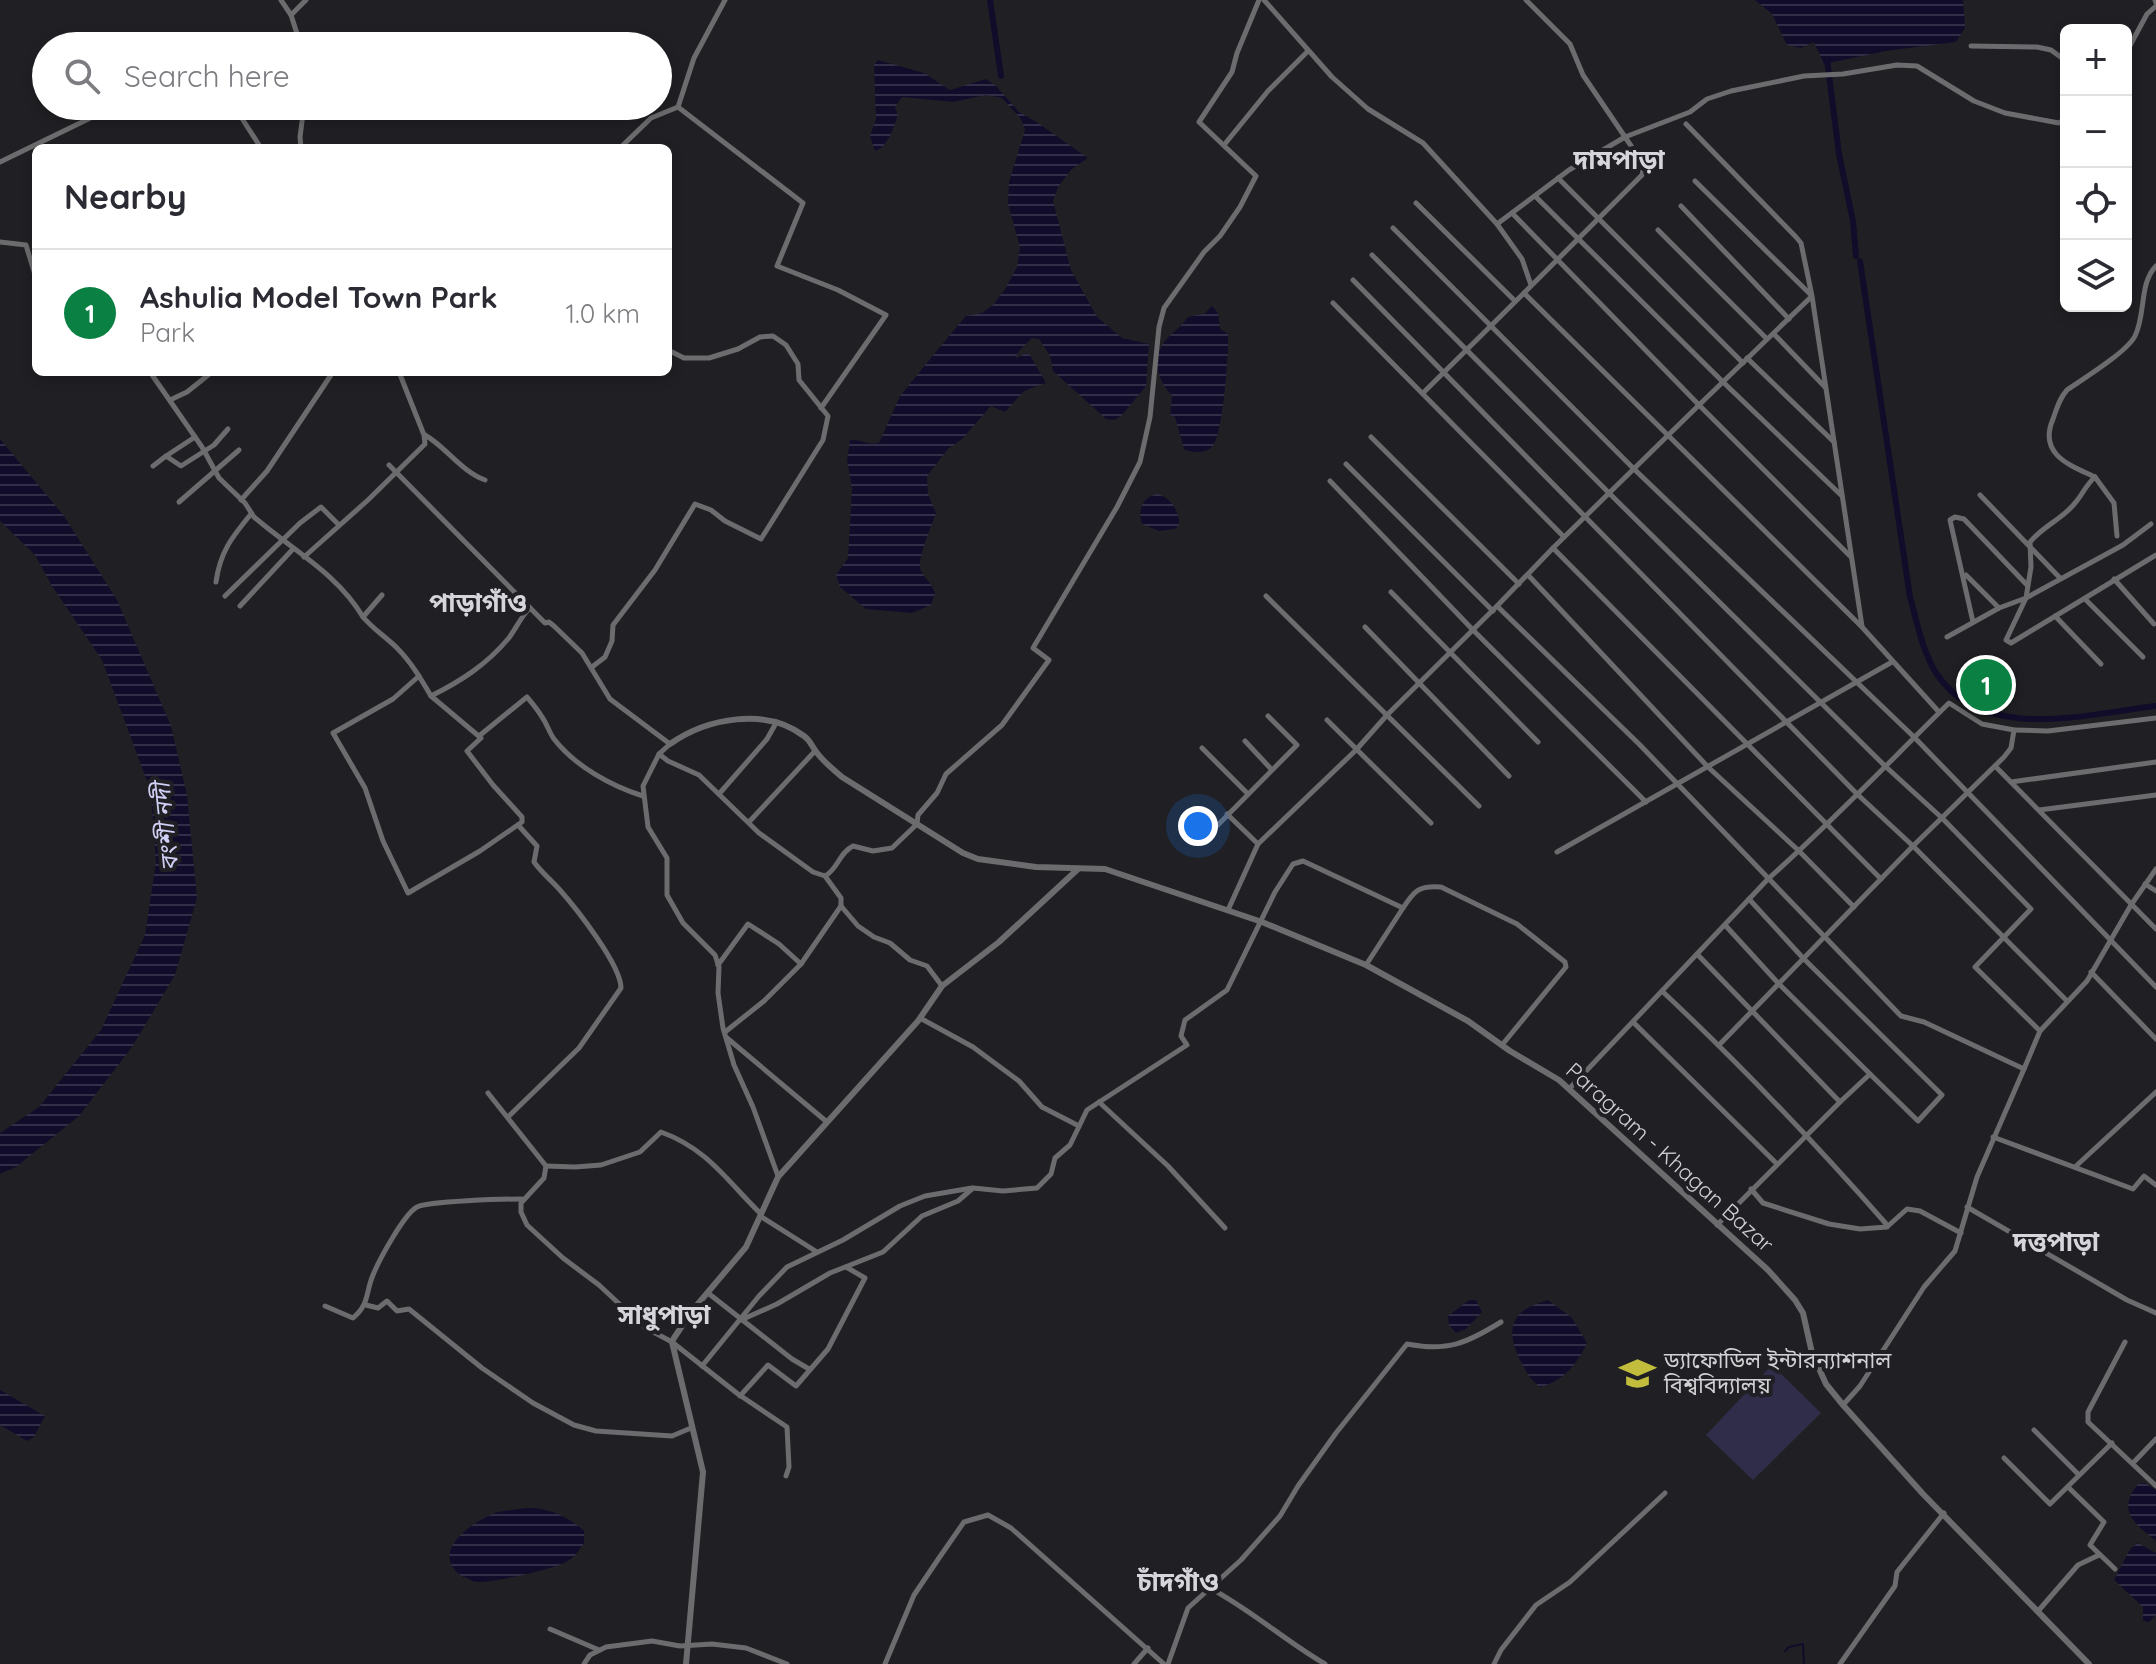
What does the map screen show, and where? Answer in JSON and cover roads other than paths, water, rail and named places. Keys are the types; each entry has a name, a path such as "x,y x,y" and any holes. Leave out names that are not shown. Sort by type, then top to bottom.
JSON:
{"street":[{"path":"281,0 291,15 296,32"},
{"path":"291,15 306,0"},
{"path":"672,109 678,107 694,58 725,0"},
{"path":"825,876 832,872 846,849 858,846 873,851 892,848 917,824 918,815 937,793 946,774 1002,725 1049,660 1033,648 1117,507 1140,462 1150,417 1159,327 1164,308 1204,252 1220,236 1256,176 1199,122 1232,72 1237,53 1262,0 1332,77 1368,109 1423,143 1497,224 1522,259 1531,285"},
{"path":"1423,393 1642,175 1644,165 1583,75 1570,44 1526,0"},
{"path":"2132,42 2156,3"},
{"path":"1971,46 2037,47 2051,50 2060,57"},
{"path":"1224,145 1268,91 1308,51"},
{"path":"1497,224 1558,178 1625,137 1690,112 1707,99 1804,76 1843,74 1897,65 1917,66 1962,95 2005,113 2060,122"},
{"path":"678,107 803,203 777,266 838,290 886,315 821,408"},
{"path":"37,144 86,120"},
{"path":"243,120 258,144"},
{"path":"301,144 302,120"},
{"path":"624,144 649,120"},
{"path":"1686,124 1801,243 1812,296 1862,627"},
{"path":"0,162 32,146"},
{"path":"1558,178 1745,361 1834,442"},
{"path":"1695,181 1812,296"},
{"path":"1535,196 1842,496"},
{"path":"1416,203 1515,301"},
{"path":"1681,206 1789,319"},
{"path":"1512,213 1852,558"},
{"path":"1393,228 1634,469 1914,737 2156,987"},
{"path":"1658,230 1767,339"},
{"path":"0,242 26,245 32,265"},
{"path":"1372,255 2031,909 1975,967 2040,1031"},
{"path":"2117,536 2114,503 2095,477 2066,464 2053,451 2048,439 2049,427 2067,390 2134,340 2142,320 2148,275 2156,266"},
{"path":"1353,280 1786,723 2066,1001"},
{"path":"1524,293 1862,627 1939,712"},
{"path":"1228,910 1258,844 1356,750 1564,537 1812,296"},
{"path":"1333,303 1564,537"},
{"path":"1773,333 1826,387"},
{"path":"592,667 605,657 612,641 613,625 655,570 695,504 761,539 823,440 828,416 799,380 798,364 786,345 773,336 760,337 738,349 709,358 684,358 672,352"},
{"path":"153,376 225,486 251,514 336,582 353,599 363,617 394,645 431,696 479,736"},
{"path":"170,400 187,392 207,376"},
{"path":"241,500 267,471 330,376"},
{"path":"304,557 425,444 403,376"},
{"path":"166,456 181,466 214,445 228,429"},
{"path":"424,435 437,442 470,474 485,480"},
{"path":"153,466 195,437"},
{"path":"1371,437 1519,584"},
{"path":"179,502 239,450"},
{"path":"1346,464 1678,785 1901,1016 1924,1022 2024,1069"},
{"path":"389,465 545,623 549,622 574,644 592,667 610,699 670,744"},
{"path":"2095,477 2082,488 2075,503 2039,531 2030,542 2031,567 2026,598 2005,639 2008,643 2156,555"},
{"path":"1330,481 1473,630 1646,802"},
{"path":"1980,495 2060,578"},
{"path":"225,596 300,523 321,507 339,525"},
{"path":"216,582 219,561 251,514"},
{"path":"1973,622 1950,520 1955,517 1964,519 2027,585"},
{"path":"1947,637 2123,545 2151,524"},
{"path":"1553,548 1881,879"},
{"path":"240,606 293,549"},
{"path":"1964,573 1999,608"},
{"path":"1528,575 1708,767 1854,907"},
{"path":"2114,579 2154,624"},
{"path":"1391,592 1538,742"},
{"path":"363,617 382,595"},
{"path":"1266,596 1479,806"},
{"path":"2085,599 2143,657"},
{"path":"431,696 480,669 507,640 530,608"},
{"path":"2055,616 2101,664"},
{"path":"1365,627 1509,776"},
{"path":"1557,852 1892,662"},
{"path":"419,676 393,699 333,733 365,788 383,841 408,893 522,822 522,817 467,751 490,724 507,715 527,697 544,718 553,738 570,754 601,779 624,791 643,796"},
{"path":"1569,1089 1768,879 1949,703 1982,724 2014,730 2048,731 2156,718"},
{"path":"1204,839 1297,745 1268,716"},
{"path":"719,794 767,739 776,723 750,720 706,723 686,732 659,754 643,786 643,796 648,827 667,858 667,895 683,923 715,955 725,1034 778,1177"},
{"path":"1327,720 1431,823"},
{"name":"Paragram - Khagan Bazar","path":"776,723 803,734 815,751 842,777 955,850 978,859 1036,867 1105,869 1262,922 1366,965 1468,1021 1559,1080 1768,1270 1803,1313 1812,1353 1826,1384 1843,1405 2089,1664"},
{"path":"1719,1045 1995,766 2011,748 2014,730"},
{"path":"1245,741 1272,770"},
{"path":"1202,748 1248,794"},
{"path":"749,822 815,751"},
{"path":"659,754 699,775 769,840 813,872 825,876 841,898 841,906 801,964 725,1034"},
{"path":"2011,782 2156,762"},
{"path":"1995,766 2156,929"},
{"path":"2039,810 2156,795"},
{"path":"1227,814 1258,844"},
{"path":"508,1117 579,1048 621,988 613,963 561,891 539,870 534,862 537,846 518,825"},
{"path":"702,1366 787,1267 843,1240 900,1206 925,1196 973,1188 1003,1191 1037,1188 1051,1174 1055,1158 1070,1145 1087,1110 1187,1045 1181,1036 1185,1020 1227,990 1288,868 1303,861 1403,908"},
{"path":"686,1664 703,1472 672,1342 692,1311 746,1247 778,1177 920,1018 942,986 999,942 1079,868"},
{"path":"1843,1405 1860,1386 1924,1287 1955,1251 1967,1207 1993,1137 2040,1031 2087,981 2131,905 2156,869"},
{"path":"2145,884 2156,891"},
{"path":"1366,965 1414,891 1431,886 1441,887 1517,924 1565,962 1566,967 1502,1045"},
{"path":"1725,925 1778,983 1918,1121 1942,1095 1803,958 1749,899"},
{"path":"841,906 858,926 890,943 910,960 927,966 942,986"},
{"path":"718,965 748,924 779,944 801,964"},
{"path":"1697,954 1840,1102"},
{"path":"2091,972 2156,1039"},
{"path":"1662,991 1807,1134 1888,1226"},
{"path":"920,1018 973,1047 1019,1081 1042,1107 1079,1126"},
{"path":"1633,1022 1777,1164"},
{"path":"725,1034 827,1122"},
{"path":"1717,1225 1870,1074"},
{"path":"2075,1167 2156,1092"},
{"path":"488,1093 546,1166 544,1178 520,1206 527,1225 644,1327 672,1342 740,1396 787,1427 789,1467 786,1476"},
{"path":"1099,1102 1168,1166 1225,1228"},
{"path":"546,1166 601,1165 640,1152 661,1132 686,1142 729,1177 760,1215 817,1252"},
{"path":"1993,1137 2133,1189 2144,1176 2156,1185"},
{"path":"741,1320 777,1304 818,1279 883,1252 922,1216 958,1201 973,1188"},
{"path":"1751,1189 1763,1203 1829,1224 1860,1229 1888,1226 1907,1209 1920,1211 1961,1233"},
{"path":"325,1306 353,1318 366,1305 374,1274 405,1219 417,1207 499,1199 523,1200"},
{"path":"1967,1207 2127,1300 2156,1313"},
{"path":"740,1396 768,1365 796,1386 828,1349 865,1278 845,1267"},
{"path":"708,1293 810,1370"},
{"path":"366,1305 378,1308 387,1301 397,1311 409,1309 482,1368 533,1403 588,1430 672,1436 691,1428"},
{"path":"885,1664 914,1595 939,1558 964,1522 988,1515 1011,1528 1166,1664 1188,1608 1241,1560 1280,1516 1336,1433 1407,1344 1443,1348 1460,1345 1501,1322"},
{"path":"2125,1342 2088,1412 2088,1422 2156,1486"},
{"path":"2034,1430 2079,1475"},
{"path":"2133,1463 2156,1439"},
{"path":"2004,1458 2050,1504 2112,1443"},
{"path":"2068,1487 2104,1522 2090,1545 2115,1569"},
{"path":"1494,1664 1501,1650 1536,1605 1570,1582 1665,1493"},
{"path":"1840,1664 1895,1586 1897,1572 1944,1513"},
{"path":"2039,1610 2078,1565 2100,1555"},
{"path":"1208,1587 1244,1606 1288,1641 1325,1664"},
{"path":"550,1629 600,1650"},
{"path":"584,1664 590,1655 600,1650 652,1641 688,1647 712,1644 746,1648 787,1664"},
{"path":"1134,1664 1148,1648"}],"water":[{"path":"1755,0 1963,0 1965,28 1956,42 1886,51 1824,64 1814,42 1801,48 1787,45 1772,14"},
{"path":"878,60 924,73 950,90 986,79 1019,112 1088,158 1071,170 1058,187 1053,201 1071,270 1097,317 1122,338 1149,344 1146,386 1115,420 1106,419 1053,371 1050,356 1039,339 1032,338 1019,351 1015,359 1026,353 1030,355 1046,383 1024,391 1005,412 991,406 962,439 948,449 927,476 928,494 936,513 922,551 920,566 935,593 931,605 912,613 866,609 840,587 836,575 848,558 852,488 847,460 850,440 879,443 900,396 939,348 966,316 982,313 994,304 1005,289 1017,267 1020,247 1008,204 1009,182 1025,130 1021,119 1002,98 986,95 953,102 902,97 895,107 898,115 890,136 875,151 870,136 876,119 874,65"},
{"path":"1212,306 1218,313 1220,329 1228,334 1225,392 1220,426 1213,446 1203,452 1195,452 1184,449 1175,417 1170,415 1172,395 1160,377 1157,362 1165,341 1188,317 1204,314"},
{"name":"বংশী নদী","path":"0,439 64,516 117,600 171,726 187,795 197,898 175,975 132,1047 79,1116 16,1167 0,1174 0,1133 39,1107 101,1030 145,935 156,862 151,792 102,660 35,555 0,521"},
{"path":"1158,494 1171,502 1176,511 1179,525 1175,529 1159,531 1142,524 1142,504"},
{"path":"1469,1300 1476,1300 1482,1312 1466,1329 1456,1333 1449,1325 1448,1316"},
{"path":"1548,1300 1572,1318 1587,1343 1569,1371 1556,1381 1540,1387 1518,1356 1512,1335 1513,1326 1521,1313"},
{"path":"0,1390 45,1416 34,1437 27,1441 0,1425"},
{"path":"2145,1483 2156,1490 2156,1541 2135,1522 2128,1509 2132,1493 2138,1484"},
{"path":"526,1508 557,1514 584,1531 584,1543 573,1557 537,1571 485,1582 475,1582 460,1575 452,1566 449,1556 458,1538 495,1513"},
{"path":"2138,1543 2156,1553 2156,1615 2149,1622 2143,1621 2143,1607 2114,1580 2130,1549"}],"waterway":[{"path":"990,0 1001,76"},
{"path":"1827,59 1856,256"},
{"path":"1860,261 1910,597 1923,645 1936,673 1956,695 1980,709 2008,717 2068,718 2156,706"},
{"path":"1785,1651 1803,1644 1804,1664"}],"place":[{"name":"Ashulia Model Town Park","path":"1986,685"},
{"name":"ড্যাফোডিল ইন্টারন্যাশনাল বিশ্ববিদ্যালয়","path":"1638,1373"}],"district":[{"name":"দামপাড়া","path":"1619,159"},
{"name":"পাড়াগাঁও","path":"478,602"},
{"name":"দত্তপাড়া","path":"2056,1241"},
{"name":"সাধুপাড়া","path":"664,1314"},
{"name":"চাঁদগাঁও","path":"1178,1581"}]}
